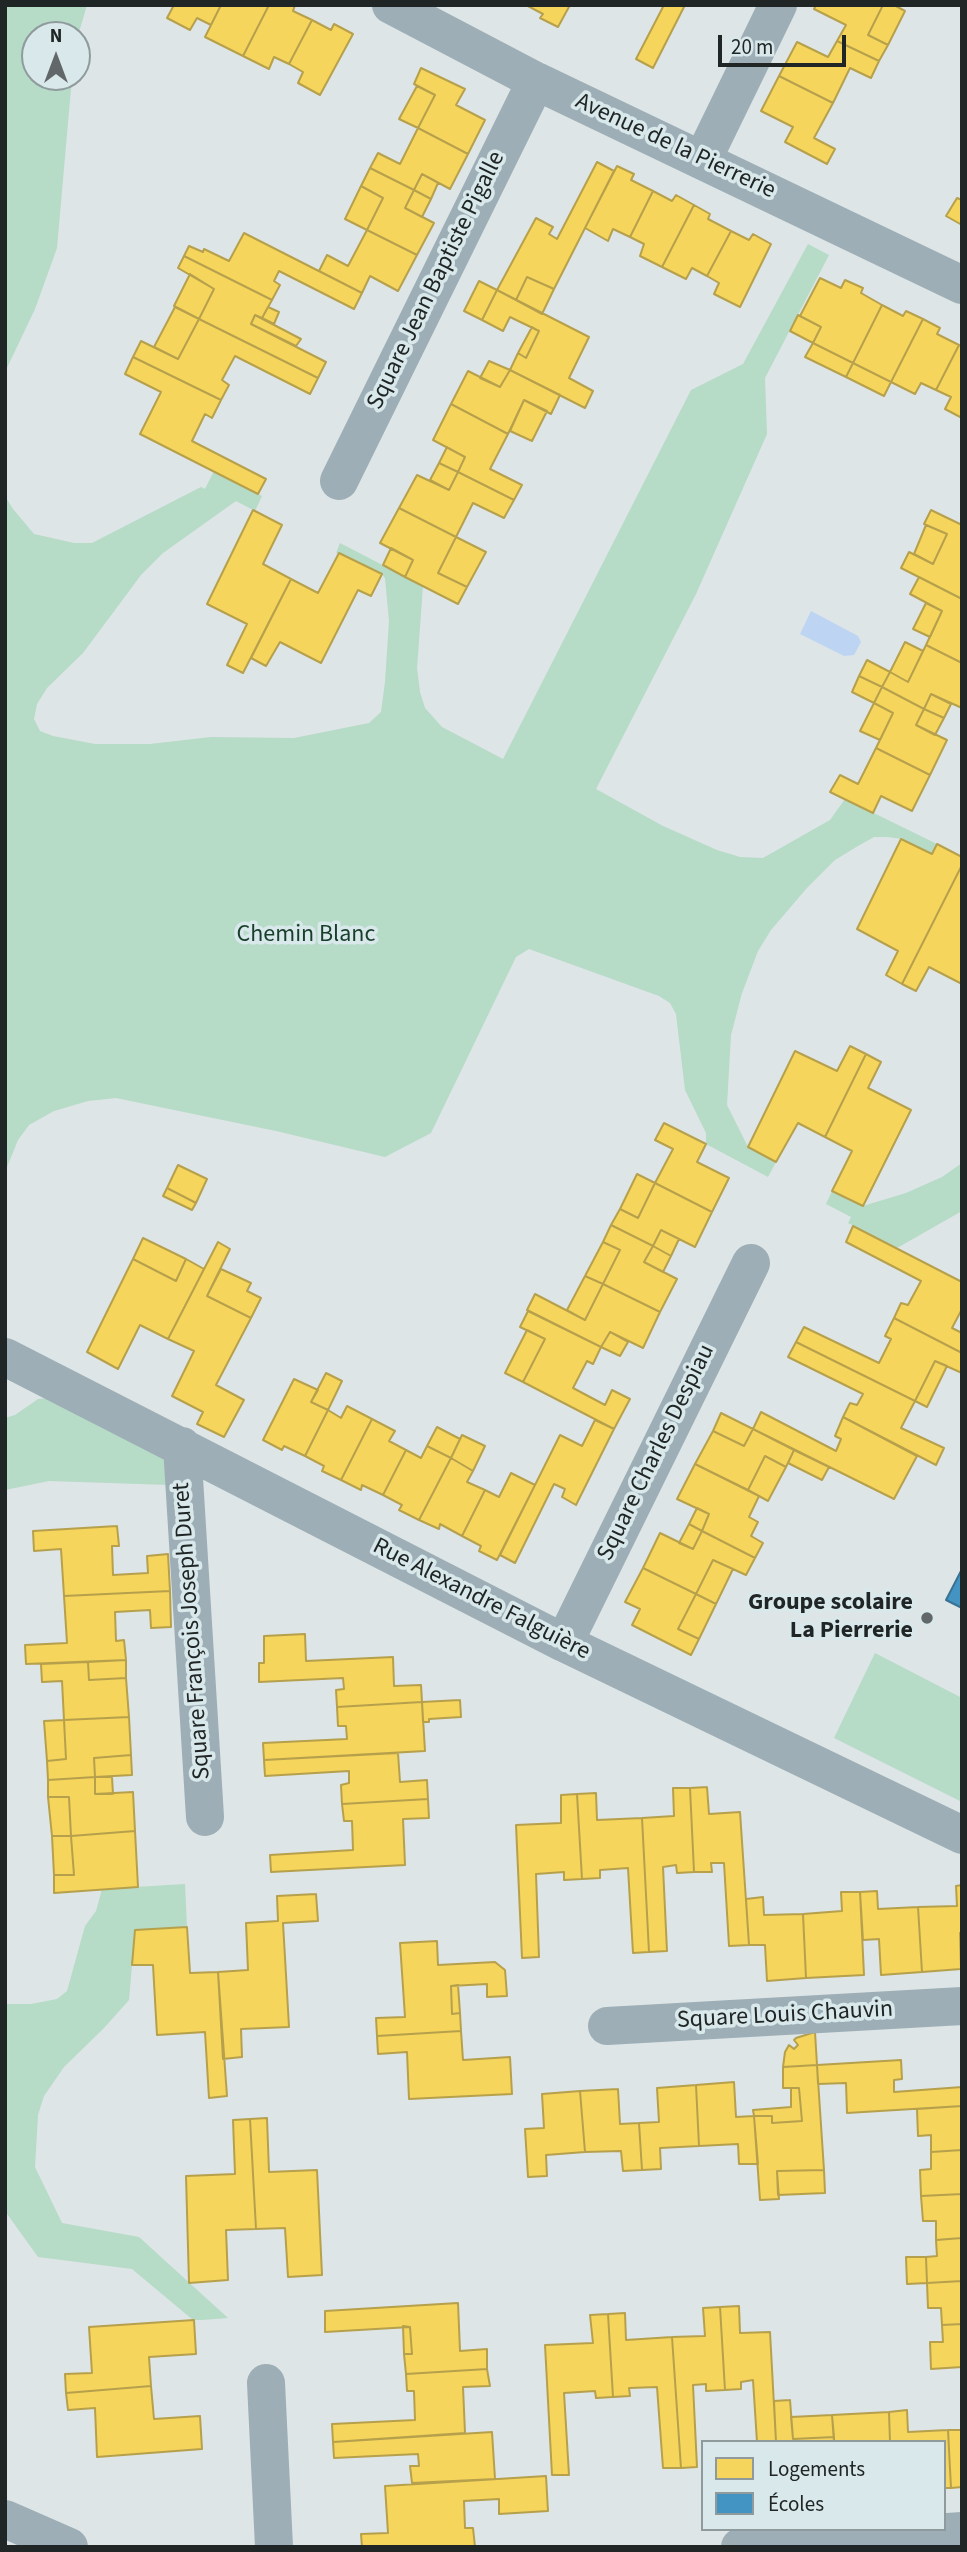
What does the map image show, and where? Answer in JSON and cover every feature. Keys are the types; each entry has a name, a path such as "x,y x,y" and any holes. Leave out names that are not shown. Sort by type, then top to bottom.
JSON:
{"street":[{"name":"Avenue de la Pierrerie","path":"391,5 536,81 962,285"},
{"path":"703,159 778,5"},
{"name":"Square Jean Baptiste Pigalle","path":"339,481 536,81"},
{"name":"Square Charles Despiau","path":"564,1643 751,1263"},
{"name":"Rue Alexandre Falguière","path":"5,1357 564,1643 962,1835"},
{"name":"Square François Joseph Duret","path":"182,1446 205,1817"},
{"name":"Square Louis Chauvin","path":"607,2025 962,2006"},
{"path":"267,2384 274,2547"},
{"path":"5,2519 69,2547"},
{"path":"740,2547 962,2531"}],"green space":[{"path":"5,5 87,5 82,21 21,21 21,91 71,91 57,248 35,309 5,372"},
{"name":"Chemin Blanc","path":"808,244 829,255 765,378 767,434 696,594 596,789 663,826 740,857 763,858 830,820 845,799 937,844 932,854 901,839 888,837 874,837 858,846 835,860 806,889 771,930 758,951 742,993 731,1035 727,1105 748,1147 776,1162 768,1177 706,1144 706,1133 685,1090 676,1014 670,1003 659,996 529,949 516,957 431,1133 385,1157 116,1098 88,1101 54,1111 29,1125 18,1140 5,1172 5,496 34,534 74,543 92,543 201,487 205,489 214,471 262,496 255,511 236,501 163,553 141,575 83,653 47,688 37,704 34,719 40,731 95,744 150,744 211,737 294,738 369,723 381,712 385,682 389,621 385,578 382,574 336,553 340,543 423,586 417,668 425,708 442,727 503,759 691,390 743,364"},
{"path":"962,1163 962,1211 897,1248 848,1223 851,1217 826,1204 832,1191 863,1206 906,1193 942,1177"},
{"path":"47,1398 156,1450 167,1463 169,1485 49,1481 5,1490 5,1418 15,1415 38,1399"},
{"path":"875,1653 962,1698 962,1802 834,1738"},
{"path":"185,1884 187,1927 135,1930 129,2000 64,2067 44,2096 38,2115 35,2167 62,2223 139,2237 228,2318 202,2320 193,2320 132,2269 38,2257 5,2211 5,2004 31,2004 57,1999 67,1991 85,1926 96,1911 102,1889"}],"water":[{"path":"811,611 858,636 861,642 854,655 844,656 800,634"}],"building: Logements":[{"path":"174,5 221,5 211,25 197,18 190,30 167,18"},
{"path":"221,5 269,5 243,56 205,37"},
{"path":"269,5 295,5 293,11 312,20 289,64 274,57 269,69 243,56"},
{"path":"526,5 570,5 558,27 540,18 543,14"},
{"path":"664,5 685,5 653,68 636,59"},
{"path":"816,5 883,5 868,35 888,45 879,61 837,41 846,25 814,9"},
{"path":"883,5 894,5 905,11 888,45 868,35"},
{"path":"312,20 331,30 334,24 353,34 320,95 298,83 303,72 289,64"},
{"path":"837,41 879,61 871,78 850,68 833,103 779,76 797,42 828,57"},
{"path":"421,68 465,89 456,105 485,120 468,154 418,128 435,95 414,84"},
{"path":"779,76 833,103 814,138 835,149 827,164 785,142 793,127 761,111"},
{"path":"417,86 435,95 418,128 399,119"},
{"path":"418,128 468,154 450,189 422,174 414,190 370,168 378,153 400,164"},
{"path":"597,162 614,171 554,289 527,277 516,300 497,290 536,218 553,227 549,234 557,239"},
{"path":"617,166 634,174 631,180 653,191 630,237 613,229 608,241 585,228"},
{"path":"370,168 414,190 405,208 434,223 417,255 367,230 383,198 361,186"},
{"path":"422,174 438,183 431,199 414,190"},
{"path":"361,186 383,198 367,230 345,219"},
{"path":"414,190 431,199 422,217 405,208"},
{"path":"653,191 672,201 676,195 694,205 662,267 640,256 644,244 630,237"},
{"path":"957,198 962,200 962,225 946,216"},
{"path":"694,205 710,214 708,219 731,231 707,276 692,268 686,279 662,267"},
{"path":"367,230 417,255 398,291 370,276 362,293 319,271 327,255 348,266"},
{"path":"731,231 749,240 753,234 771,244 740,307 714,294 719,283 707,276"},
{"path":"244,233 362,293 354,309 279,271 274,281 280,285 272,300 184,256 189,246 203,252 204,249 229,261"},
{"path":"184,256 272,300 262,318 255,315 251,324 326,362 318,378 199,319 214,289 178,268"},
{"path":"190,274 214,289 199,319 174,306"},
{"path":"527,277 554,289 542,314 516,300"},
{"path":"820,278 841,288 845,280 863,288 861,293 882,305 853,363 813,343 821,327 800,316"},
{"path":"479,281 497,290 482,320 464,311"},
{"path":"497,290 589,337 569,378 593,391 585,408 510,370 518,353 526,358 539,331 510,317 503,331 482,320"},
{"path":"882,305 903,316 906,311 923,319 891,382 853,363"},
{"path":"175,307 199,319 178,359 154,347"},
{"path":"268,307 279,312 274,324 262,318"},
{"path":"255,315 301,339 296,346 251,324"},
{"path":"798,315 821,327 813,343 790,331"},
{"path":"199,319 318,378 310,394 235,356 222,380 229,385 221,400 133,357 141,341 178,359"},
{"path":"923,319 940,328 937,334 959,345 936,390 921,383 915,394 891,382"},
{"path":"532,327 539,331 526,358 518,353"},
{"path":"813,343 853,363 846,377 805,357"},
{"path":"959,345 962,346 962,418 945,409 951,397 936,390"},
{"path":"133,357 221,400 212,418 205,414 192,441 266,479 258,494 140,434 161,392 125,374"},
{"path":"489,361 510,370 500,387 480,378"},
{"path":"853,363 891,382 884,396 846,377"},
{"path":"510,370 560,395 551,414 524,400 508,434 451,404 468,371 500,387"},
{"path":"524,400 547,411 532,441 510,431"},
{"path":"451,404 508,434 490,469 522,485 514,500 458,472 465,457 433,440"},
{"path":"447,447 465,457 458,472 439,463"},
{"path":"439,463 458,472 449,490 430,480"},
{"path":"458,472 514,500 504,518 473,503 456,537 399,508 417,475 449,490"},
{"path":"399,508 456,537 438,573 467,587 458,604 405,577 413,560 380,543"},
{"path":"253,510 282,525 263,564 291,579 243,673 227,665 247,624 207,604"},
{"path":"931,510 962,525 962,599 901,568 909,552 933,564 947,534 924,524"},
{"path":"926,525 947,534 933,564 914,554"},
{"path":"456,537 486,552 467,587 438,573"},
{"path":"391,548 413,560 405,577 383,565"},
{"path":"339,553 382,574 371,596 358,590 321,663 280,642 266,666 251,658 291,579 318,593"},
{"path":"919,577 962,599 962,663 926,645 942,611 910,594"},
{"path":"926,603 942,611 930,637 913,629"},
{"path":"905,642 923,651 908,682 890,672"},
{"path":"926,645 962,663 962,708 931,694 924,709 882,687 890,672 908,682"},
{"path":"867,660 890,672 882,687 859,676"},
{"path":"859,676 882,687 874,703 852,692"},
{"path":"882,687 924,709 916,725 947,740 930,775 876,748 893,713 874,703"},
{"path":"931,694 951,704 944,718 924,709"},
{"path":"874,703 893,713 880,740 860,731"},
{"path":"924,709 944,718 935,735 916,725"},
{"path":"876,748 930,775 912,811 881,796 873,813 830,792 840,775 858,784"},
{"path":"901,839 932,854 937,844 962,857 962,865 902,984 886,975 898,951 857,929"},
{"path":"962,865 962,984 929,967 916,991 902,984"},
{"path":"850,1046 866,1054 825,1137 798,1123 776,1162 748,1147 795,1051 837,1071"},
{"path":"866,1054 881,1062 868,1088 911,1110 863,1206 832,1191 852,1151 825,1137"},
{"path":"664,1123 706,1144 697,1162 729,1178 712,1212 655,1183 673,1149 655,1140"},
{"path":"178,1165 207,1179 196,1203 167,1188"},
{"path":"637,1174 655,1183 638,1218 620,1209"},
{"path":"655,1183 712,1212 695,1247 661,1230 653,1246 611,1225 620,1209 638,1218"},
{"path":"167,1188 196,1203 192,1210 163,1196"},
{"path":"611,1225 653,1246 644,1262 677,1279 660,1312 603,1284 620,1250 603,1242"},
{"path":"853,1226 962,1282 962,1309 952,1328 962,1333 962,1353 894,1318 901,1303 908,1305 921,1281 846,1242"},
{"path":"661,1230 679,1239 671,1256 653,1246"},
{"path":"143,1238 186,1259 176,1281 133,1259"},
{"path":"218,1242 230,1249 207,1296 251,1318 216,1385 244,1400 224,1437 197,1424 203,1412 172,1396 194,1351 168,1339"},
{"path":"603,1242 620,1250 603,1284 585,1276"},
{"path":"653,1246 671,1256 663,1272 644,1262"},
{"path":"133,1259 176,1281 186,1259 204,1269 168,1339 140,1325 118,1369 87,1352"},
{"path":"221,1269 251,1283 247,1291 261,1298 251,1318 207,1296"},
{"path":"585,1276 603,1284 585,1320 567,1310"},
{"path":"603,1284 660,1312 643,1348 610,1332 601,1347 527,1310 535,1294 585,1320"},
{"path":"528,1311 601,1347 593,1364 587,1361 573,1388 605,1405 612,1390 630,1399 614,1429 523,1382 545,1339 520,1327"},
{"path":"894,1318 962,1353 962,1373 935,1361 915,1401 796,1342 804,1327 879,1363 891,1339 885,1336"},
{"path":"527,1330 545,1339 523,1382 505,1373"},
{"path":"610,1332 628,1342 620,1356 601,1347"},
{"path":"796,1342 915,1401 901,1428 944,1448 936,1465 843,1417 850,1403 857,1405 863,1394 788,1357"},
{"path":"935,1361 947,1366 927,1407 915,1401"},
{"path":"326,1373 342,1381 328,1410 311,1402"},
{"path":"294,1379 318,1390 311,1402 328,1410 305,1456 284,1446 282,1450 263,1440"},
{"path":"347,1406 372,1419 341,1480 322,1471 324,1466 305,1456 328,1410 341,1418"},
{"path":"761,1412 836,1451 841,1439 835,1436 843,1417 917,1456 894,1499 753,1429"},
{"path":"721,1413 753,1429 744,1446 713,1431"},
{"path":"372,1419 395,1431 389,1441 406,1450 383,1495 362,1485 361,1490 341,1480"},
{"path":"595,1420 614,1429 576,1505 562,1497 565,1489 554,1484 515,1563 500,1555 560,1435 582,1446"},
{"path":"437,1427 460,1439 451,1458 427,1446"},
{"path":"753,1429 794,1450 786,1467 765,1456 748,1490 695,1464 713,1431 744,1446"},
{"path":"462,1435 485,1446 473,1471 451,1458"},
{"path":"427,1446 451,1458 419,1520 399,1510 402,1505 383,1495 406,1450 421,1458"},
{"path":"794,1450 829,1467 822,1480 788,1463"},
{"path":"765,1456 786,1467 768,1501 748,1490"},
{"path":"451,1458 473,1471 467,1482 485,1490 462,1536 440,1524 439,1529 419,1520"},
{"path":"695,1464 759,1496 749,1517 758,1522 751,1536 763,1543 755,1558 702,1531 709,1514 677,1499"},
{"path":"511,1473 535,1485 497,1560 479,1551 481,1546 462,1536 485,1490 499,1497"},
{"path":"697,1508 709,1514 702,1531 689,1524"},
{"path":"689,1524 702,1531 693,1549 679,1543"},
{"path":"117,1526 119,1546 112,1546 113,1575 148,1573 147,1556 168,1554 170,1591 64,1596 61,1549 34,1551 33,1531"},
{"path":"702,1531 755,1558 746,1575 713,1560 696,1594 643,1568 660,1533 693,1549"},
{"path":"713,1560 733,1569 716,1604 696,1594"},
{"path":"643,1568 696,1594 678,1629 699,1639 691,1655 632,1625 640,1609 625,1602"},
{"path":"170,1591 171,1627 151,1628 150,1610 115,1612 116,1641 124,1640 126,1660 26,1664 25,1645 67,1643 64,1596"},
{"path":"696,1594 716,1604 699,1639 678,1629"},
{"path":"305,1634 306,1661 393,1657 394,1686 421,1685 422,1702 337,1707 336,1690 344,1689 343,1678 259,1682 259,1663 264,1663 264,1636"},
{"path":"126,1660 126,1678 89,1680 88,1662"},
{"path":"88,1662 89,1680 126,1678 129,1717 64,1720 62,1681 42,1682 41,1664"},
{"path":"460,1700 461,1717 429,1719 429,1722 423,1722 422,1702"},
{"path":"422,1702 425,1751 264,1760 263,1743 347,1739 346,1726 338,1726 337,1707"},
{"path":"129,1717 131,1755 94,1758 95,1777 48,1780 47,1761 66,1759 64,1720"},
{"path":"64,1720 66,1759 47,1761 44,1721"},
{"path":"398,1753 400,1782 427,1780 428,1799 342,1804 341,1785 349,1783 349,1771 265,1776 264,1760"},
{"path":"131,1755 132,1775 95,1777 94,1758"},
{"path":"95,1777 95,1794 133,1792 135,1831 71,1836 69,1797 48,1797 48,1780"},
{"path":"95,1777 112,1777 113,1794 95,1794"},
{"path":"707,1787 709,1814 740,1812 749,1945 729,1946 724,1863 711,1863 712,1872 694,1872 690,1788"},
{"path":"673,1788 690,1788 694,1872 677,1873 676,1865 663,1867 667,1951 649,1952 642,1818 674,1816"},
{"path":"596,1793 597,1820 642,1818 649,1952 633,1953 628,1868 600,1870 600,1878 582,1879 577,1794"},
{"path":"577,1794 582,1879 564,1880 564,1872 536,1874 539,1957 522,1958 516,1825 561,1823 561,1795"},
{"path":"48,1797 69,1797 71,1836 52,1836"},
{"path":"428,1799 429,1818 403,1819 405,1865 271,1872 270,1855 353,1850 352,1821 344,1821 342,1804"},
{"path":"135,1831 138,1887 54,1893 54,1875 74,1875 71,1836"},
{"path":"52,1836 71,1836 74,1875 54,1875"},
{"path":"962,1885 961,1969 922,1972 918,1907 957,1906 956,1886"},
{"path":"877,1891 878,1909 918,1907 922,1972 881,1975 879,1939 863,1940 860,1892"},
{"path":"841,1892 860,1892 864,1975 806,1978 803,1914 842,1911"},
{"path":"316,1894 318,1921 283,1923 289,2027 241,2029 242,2057 223,2059 218,1972 248,1970 246,1923 278,1921 277,1896"},
{"path":"763,1897 764,1915 803,1914 806,1978 767,1981 765,1945 749,1945 746,1899"},
{"path":"187,1927 190,1973 218,1972 227,2096 209,2098 205,2032 157,2035 153,1965 132,1965 135,1930"},
{"path":"437,1941 438,1965 495,1962 505,1970 507,1996 487,1997 487,1984 451,1986 452,2014 460,2013 461,2031 377,2036 376,2018 405,2017 400,1943"},
{"path":"458,1985 460,2013 452,2014 451,1986"},
{"path":"461,2031 463,2060 510,2057 512,2094 409,2099 407,2052 378,2054 377,2036"},
{"path":"815,2032 817,2065 783,2067 789,2045 794,2049 798,2045 794,2040 796,2038"},
{"path":"901,2060 902,2079 894,2080 894,2092 962,2087 962,2106 847,2113 846,2083 818,2084 817,2065"},
{"path":"817,2065 824,2170 777,2171 779,2199 760,2200 754,2116 772,2116 772,2123 802,2121 799,2088 783,2088 783,2067"},
{"path":"734,2082 736,2117 754,2116 758,2164 739,2164 738,2144 699,2146 696,2085"},
{"path":"696,2085 699,2146 660,2148 661,2169 642,2170 639,2123 659,2122 657,2088"},
{"path":"791,2088 799,2088 802,2121 772,2123 772,2116 754,2116 753,2110 791,2107"},
{"path":"618,2089 620,2124 639,2123 642,2170 623,2171 621,2151 585,2152 580,2091"},
{"path":"580,2091 585,2152 546,2155 547,2176 528,2177 525,2129 544,2128 542,2094"},
{"path":"962,2106 962,2150 931,2152 931,2135 918,2136 917,2109"},
{"path":"267,2118 269,2172 317,2170 322,2275 288,2277 285,2228 256,2229 250,2119"},
{"path":"250,2119 256,2229 226,2230 228,2280 189,2283 186,2176 235,2174 233,2120"},
{"path":"962,2150 962,2194 921,2196 920,2170 931,2169 931,2152"},
{"path":"824,2170 825,2193 778,2195 777,2171"},
{"path":"962,2194 962,2238 936,2240 936,2221 923,2221 921,2196"},
{"path":"962,2238 962,2281 927,2283 926,2257 937,2256 936,2240"},
{"path":"906,2257 926,2257 927,2283 907,2284"},
{"path":"962,2281 962,2324 942,2325 941,2308 928,2308 927,2283"},
{"path":"458,2303 460,2351 487,2349 487,2369 406,2374 404,2354 412,2354 410,2327 325,2332 325,2311"},
{"path":"739,2306 740,2333 770,2332 776,2440 757,2440 753,2380 741,2382 741,2389 725,2390 720,2307"},
{"path":"720,2307 725,2390 706,2391 706,2384 693,2385 697,2467 681,2468 672,2337 705,2336 703,2308"},
{"path":"625,2313 626,2340 672,2337 681,2468 663,2468 657,2387 629,2388 630,2396 613,2397 608,2314"},
{"path":"608,2314 613,2397 596,2398 595,2391 564,2393 569,2475 552,2475 545,2345 593,2343 590,2315"},
{"path":"194,2320 196,2354 149,2357 151,2386 66,2393 65,2374 92,2373 89,2327"},
{"path":"962,2324 962,2367 931,2369 930,2342 943,2342 942,2325"},
{"path":"403,2326 410,2327 412,2354 404,2354"},
{"path":"487,2369 490,2386 463,2387 465,2433 333,2442 332,2424 415,2420 414,2391 407,2391 406,2374"},
{"path":"151,2386 154,2419 200,2416 202,2449 97,2457 95,2408 68,2410 66,2393"},
{"path":"790,2400 793,2439 834,2437 834,2440 776,2440 774,2401"},
{"path":"907,2410 908,2432 948,2430 951,2488 946,2488 946,2440 890,2440 889,2412"},
{"path":"889,2412 890,2440 834,2440 832,2415"},
{"path":"832,2415 834,2437 793,2439 791,2417"},
{"path":"948,2430 962,2430 962,2487 951,2488"},
{"path":"492,2432 495,2479 412,2483 410,2466 419,2466 418,2454 334,2458 333,2442"},
{"path":"546,2476 548,2511 499,2514 499,2499 464,2501 465,2528 473,2528 475,2547 362,2547 361,2534 388,2533 385,2486"}],"building: Écoles":[{"path":"962,1569 962,1608 946,1600"}],"place":[{"name":"Groupe scolaire La Pierrerie","path":"927,1618"}]}
